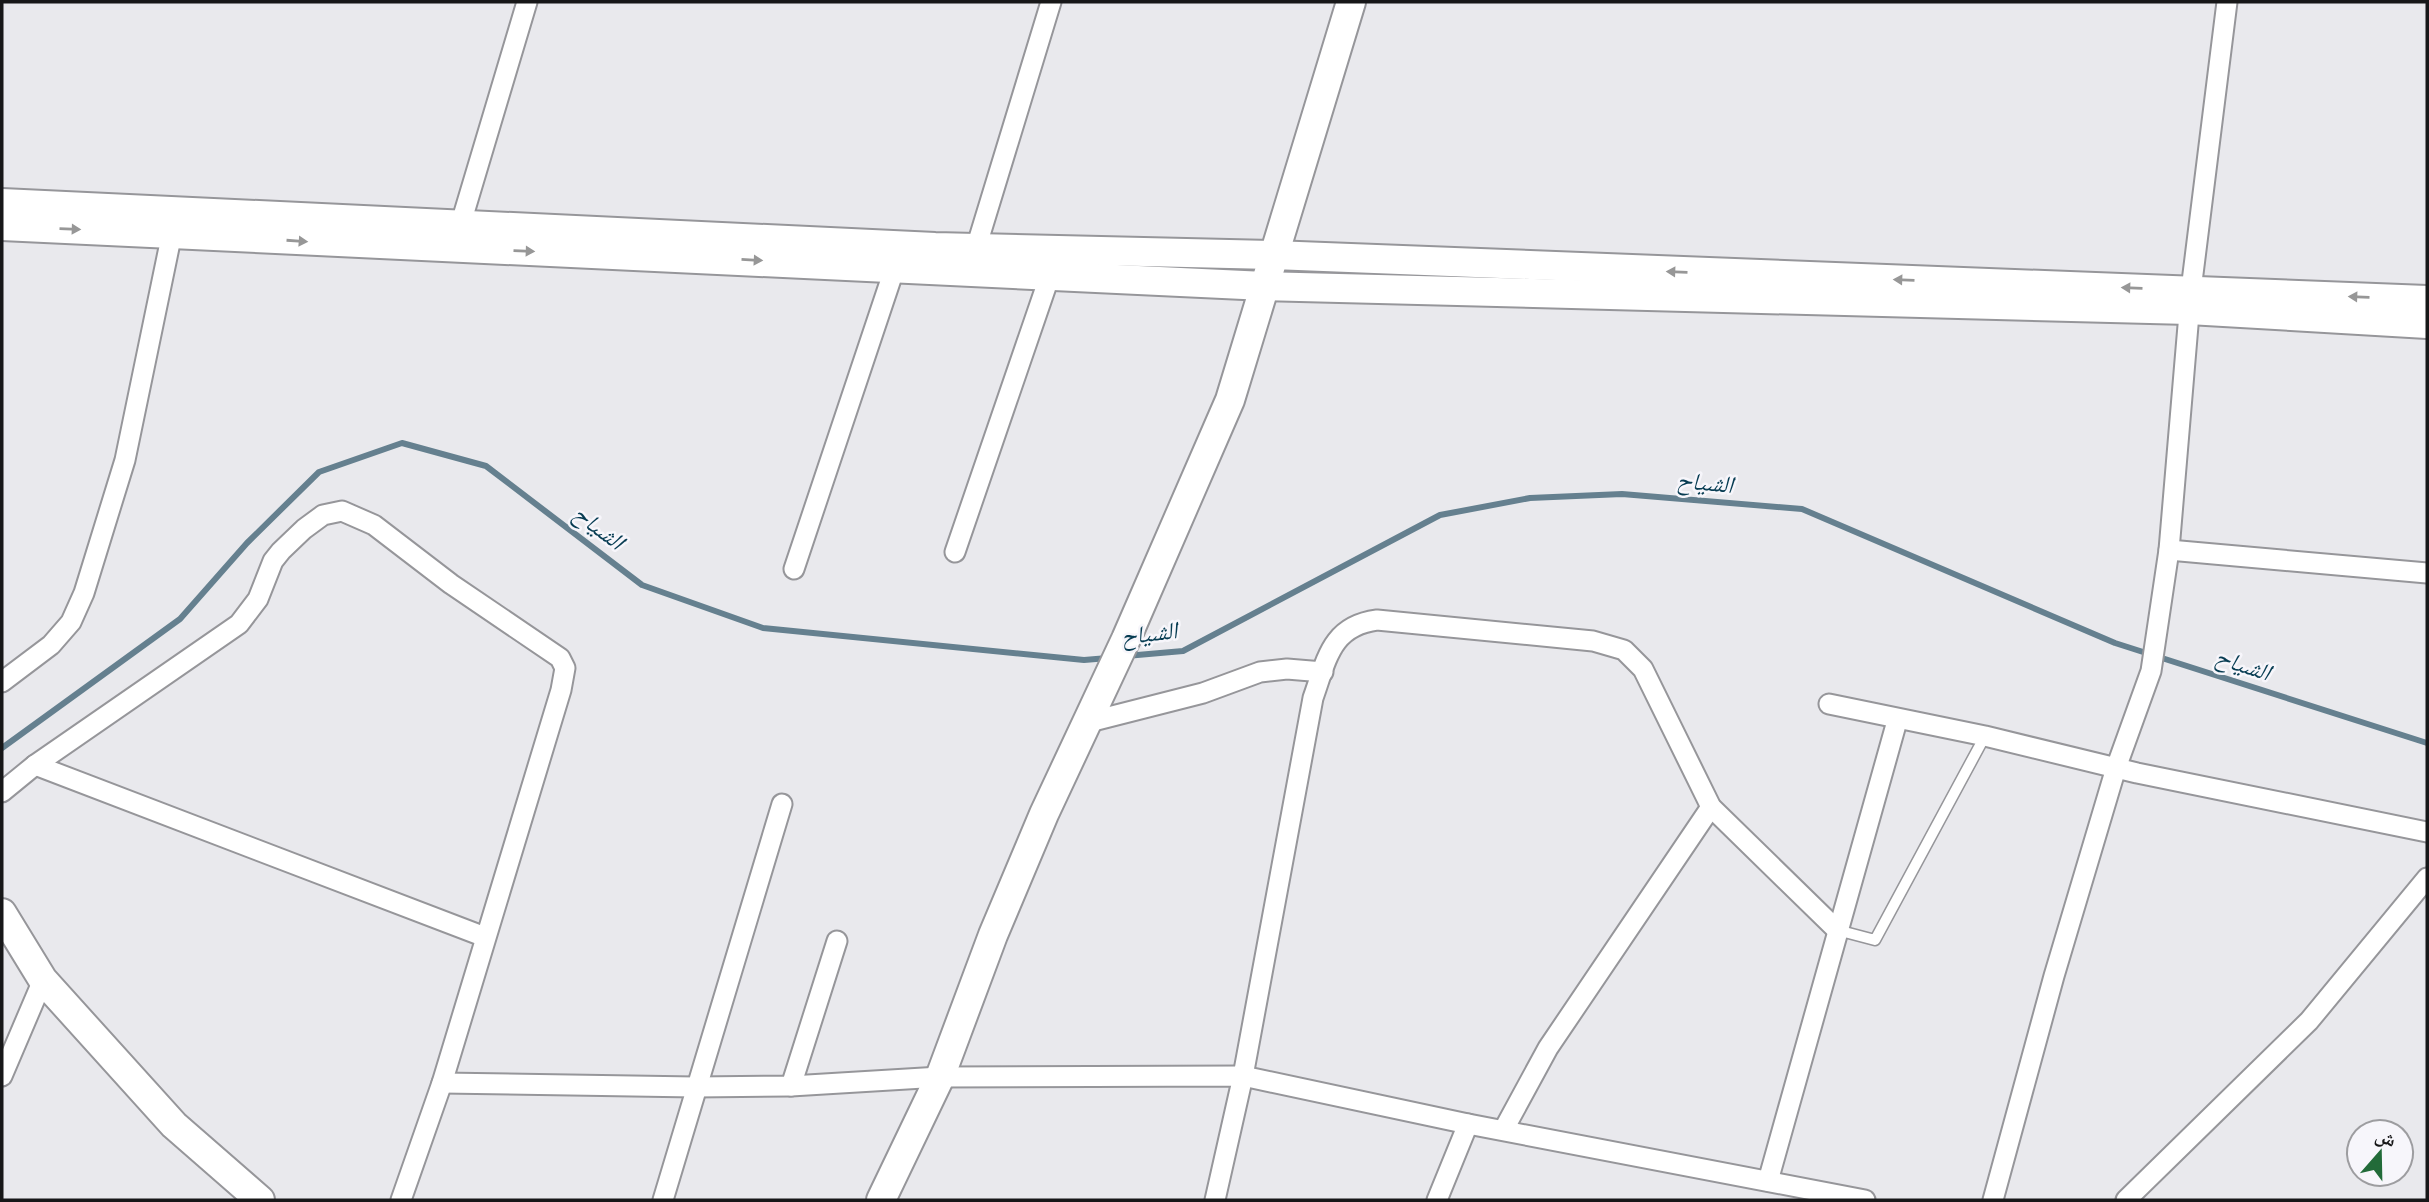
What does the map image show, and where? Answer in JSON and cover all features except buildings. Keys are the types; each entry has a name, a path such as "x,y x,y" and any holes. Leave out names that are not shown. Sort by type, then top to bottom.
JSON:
{"main road":[{"path":"881,1200 940,1077 993,935 1044,814 1089,722 1230,400 1350,2"},
{"path":"2,203 895,267 1265,286 2190,300 2427,300"},
{"path":"2,226 172,233 458,236 1273,255 2190,300 2427,324"},
{"path":"2,913 43,980 174,1125 260,1200"}],"street":[{"path":"458,236 527,2"},
{"path":"976,248 1051,2"},
{"path":"1993,1200 2054,976 2116,768 2151,671 2169,551 2190,300 2227,2"},
{"path":"2,682 51,645 71,622 84,593 125,460 172,233"},
{"path":"794,569 895,267"},
{"path":"955,552 1050,275"},
{"path":"2,792 36,765 239,624 258,599 273,561 304,529 323,516 342,511 374,525 451,584 560,658 565,668 442,1083 401,1200"},
{"path":"2169,551 2427,573"},
{"path":"1215,1200 1243,1076 1313,698 1331,650 1342,632 1356,623 1377,620 1593,641 1624,650 1643,668 1711,807 1837,930"},
{"path":"1089,722 1203,693 1261,672 1287,668 1323,672"},
{"path":"1829,704 1897,721 1984,736 2116,768 2427,832"},
{"path":"1768,1181 1897,721"},
{"path":"36,765 485,937"},
{"path":"663,1200 782,804"},
{"path":"1504,1129 1548,1048 1711,807"},
{"path":"2126,1200 2309,1021 2427,878"},
{"path":"791,1086 837,941"},
{"path":"2,1076 43,980"},
{"path":"442,1083 695,1087 791,1086 940,1077 1243,1076 1468,1124 1864,1200"},
{"path":"1437,1200 1468,1124"}],"lane":[{"path":"1837,930 1875,940 1984,736"}],"waterway":[{"name":"الشياح","path":"2,748 180,619 247,543 319,472 402,443 486,466 642,585 763,628 1084,660 1108,658"},
{"name":"الشياح","path":"1126,656 1183,651 1440,515 1530,498 1622,494 1802,509 2115,643 2427,743"}]}
